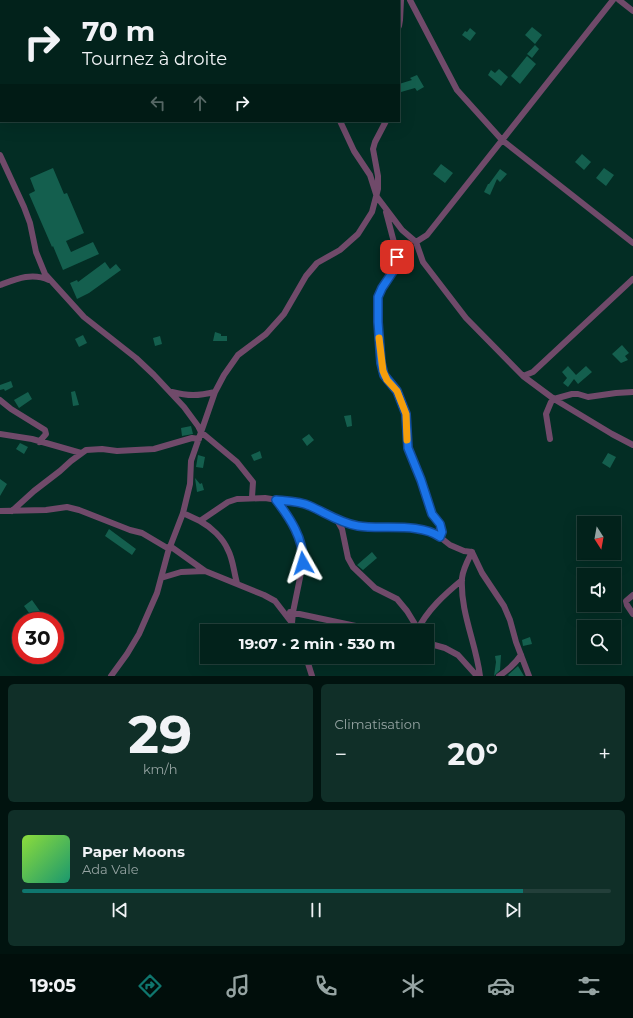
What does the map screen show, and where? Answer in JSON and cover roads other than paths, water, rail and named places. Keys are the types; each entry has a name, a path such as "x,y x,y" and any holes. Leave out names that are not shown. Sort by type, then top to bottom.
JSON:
{"street":[{"path":"400,20 401,0"},
{"path":"410,0 457,90 502,140 633,243"},
{"path":"416,242 427,235 613,0"},
{"path":"619,0 633,11"},
{"path":"340,122 354,151 370,175 377,197 402,230 416,242 423,262 466,318 523,376 554,399 633,445"},
{"path":"112,676 139,634 155,600 170,548 183,513 190,484 191,461 215,392 224,374 238,355 266,334 284,314 306,276 317,263 340,250 358,234 372,212 377,197 378,176 373,149 385,122"},
{"path":"0,155 24,207 30,223 36,252 45,274 84,317 136,358 170,392 184,407 201,432 237,462 252,480 252,497"},
{"path":"383,206 397,260 396,267 382,288 378,297 381,363 384,375 397,391 406,414 408,448 421,480 432,514 440,524 442,532 440,537"},
{"path":"0,285 21,278 35,276 51,280"},
{"path":"523,376 533,372 633,279"},
{"path":"170,392 187,396 196,396 215,392"},
{"path":"550,439 546,414 550,402 554,399 572,394 588,397 616,392 633,392"},
{"path":"0,400 11,409 45,430 46,434 39,442"},
{"path":"0,434 82,453"},
{"path":"12,511 70,461 90,449 117,451 154,449 192,438 199,439"},
{"path":"200,521 228,502 252,497 308,505 347,524 366,527 398,527 436,534 450,546 472,552"},
{"path":"276,500 293,524 303,554 303,563 292,623"},
{"path":"0,511 46,510 63,507 79,510 119,526 142,533 170,548 205,571 270,598 283,610 292,623"},
{"path":"183,513 200,521 210,528 228,549 237,583"},
{"path":"337,520 342,529 348,558 353,567 375,588 397,599 407,611 415,624"},
{"path":"472,552 462,580 466,616 480,676"},
{"path":"472,552 482,573 504,606 529,676"},
{"path":"161,578 181,572 205,571"},
{"path":"421,624 425,617 443,597 462,580"},
{"path":"633,595 626,601 633,614"},
{"path":"283,610 347,624"},
{"path":"434,646 445,648 458,655 477,676"},
{"path":"499,676 508,670 521,655"},
{"path":"308,664 312,676"}]}
